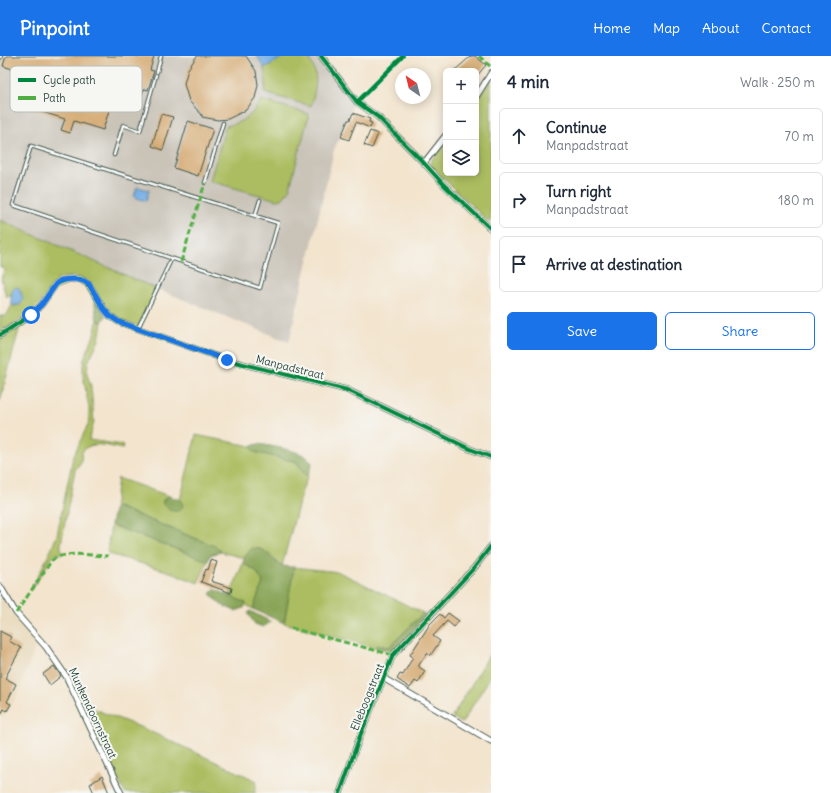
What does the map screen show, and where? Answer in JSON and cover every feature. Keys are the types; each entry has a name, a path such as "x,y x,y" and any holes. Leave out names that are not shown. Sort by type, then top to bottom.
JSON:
{"street":[{"path":"321,56 357,102 378,117 444,185 491,229"},
{"path":"479,92 491,73"},
{"path":"424,163 443,140"},
{"name":"Manpadstraat","path":"0,335 31,315 42,304 56,284 68,279 80,279 89,284 110,316 138,328 227,360 347,390 470,449 491,457"},
{"name":"Elleboogstraat","path":"340,793 393,655 474,568 491,546"},
{"name":"Munkendoornstraat","path":"0,586 16,613 46,647 66,676 121,793"},
{"name":"Elleboogstraat","path":"383,678 491,741"}],"lane":[{"path":"114,155 123,125 140,130 161,56"},
{"path":"205,183 223,123"},
{"path":"31,146 255,216 278,223 260,288 13,206 31,146"},
{"path":"255,216 260,200"},
{"path":"138,328 172,258"}],"shaded area":[{"path":"0,56 316,56 353,104 334,150 289,342 157,289 0,220"},
{"path":"2,595 13,614 37,644 15,700 4,717 0,714 0,598"}],"green space":[{"path":"285,56 307,56 311,62 314,68 316,80 311,106 265,93 266,81 264,68"},
{"path":"491,77 491,224 430,166 431,161 443,144 443,176 479,176 479,96"},
{"path":"261,100 309,114 289,191 282,199 277,200 210,181 226,126 247,118 255,110"},
{"path":"0,220 157,289 139,326 121,320 111,314 106,309 96,291 88,281 82,278 69,277 56,281 31,312 0,332 0,316 6,316 12,305 15,307 22,293 16,287 11,293 12,297 6,296 1,278 5,269 0,267"},
{"path":"87,286 106,316 102,322 97,321 94,299 85,287"},
{"path":"97,321 102,322 99,340 88,362 87,374 91,386 94,422 89,440 123,445 123,449 96,445 86,448 82,452 81,462 75,470 61,544 63,553 54,555 31,590 57,535 73,457 89,422 89,408 83,376 83,366 84,359 95,332"},
{"path":"20,326 0,401 0,337"},
{"path":"196,435 251,446 254,452 297,462 304,474 308,475 302,491 282,566 259,548 249,552 244,558 221,552 217,547 118,507 114,509 118,478 169,496 163,500 163,504 174,511 182,505 180,500"},
{"path":"258,444 297,452 310,459 312,464 308,475 304,474 297,462 254,452 251,446"},
{"path":"169,496 180,500 183,505 179,511 173,511 163,504 163,500"},
{"path":"117,507 217,547 221,552 210,555 208,561 111,525 114,509"},
{"path":"111,525 208,561 198,583 170,572 109,554 107,551"},
{"path":"252,548 262,550 281,565 286,567 294,567 284,623 253,609 263,582 256,571 243,563 244,558"},
{"path":"243,563 256,571 263,582 253,609 230,595"},
{"path":"294,567 339,572 423,613 389,647 379,645 376,648 284,623"},
{"path":"214,589 246,603 244,608 235,611 220,604 210,594"},
{"path":"250,611 271,622 263,627 255,624 248,614"},
{"path":"423,613 426,615 395,650 391,651 376,648 377,645 389,647 392,645"},
{"path":"491,652 491,676 462,723 452,717"},
{"path":"84,705 145,729 257,781 255,793 125,793 109,763"}],"water":[{"path":"257,56 285,56 264,68"},
{"path":"137,187 149,190 146,201 134,197"},
{"path":"16,287 19,288 23,298 20,305 12,305 12,293"}],"building":[{"path":"6,56 154,56 150,70 154,71 148,90 144,89 142,94 142,66 10,66 10,68 3,66"},
{"path":"197,56 246,56 256,71 258,85 255,98 246,110 228,119 218,120 202,117 202,115 189,101 184,84 188,69"},
{"path":"471,56 475,56 486,65 479,73 479,68 457,68"},
{"path":"42,112 108,112 103,130 74,121 70,133 61,130 65,119"},
{"path":"353,113 370,119 369,122 372,123 370,128 356,122 349,140 341,137 348,120 350,120"},
{"path":"161,114 173,117 163,150 152,146"},
{"path":"188,121 213,129 198,176 174,168"},
{"path":"370,131 378,134 372,148 364,145"},
{"path":"211,560 217,562 211,581 232,588 231,593 201,582 206,569 208,570"},
{"path":"448,613 459,621 454,627 447,621 433,636 440,641 430,656 427,653 419,665 419,667 425,671 418,683 415,681 410,688 397,679 400,674 403,675 413,657 410,655 430,624 440,614 444,618"},
{"path":"0,631 11,637 9,641 21,648 5,678 16,684 7,702 11,704 7,711 4,709 0,716"},
{"path":"54,666 61,676 50,685 43,674"},
{"path":"102,776 109,793 94,793 90,784"}],"marked path":[{"path":"479,56 491,67"},
{"path":"181,262 205,183"},
{"path":"16,613 52,560 72,554 108,556"},
{"path":"291,628 393,655"}],"cycle path":[{"path":"321,56 357,102 378,117 444,185 491,229"},
{"path":"357,102 403,56"},
{"path":"0,335 31,315 42,304 56,284 69,279 80,279 89,285 104,309 110,316 119,322 227,360 347,390 470,449 491,457"},
{"path":"340,793 360,736 393,655 474,568 491,546"}],"route":[{"path":"31,315 42,304 52,288 61,280 80,279 89,284 104,309 110,316 119,322 227,360"}]}
